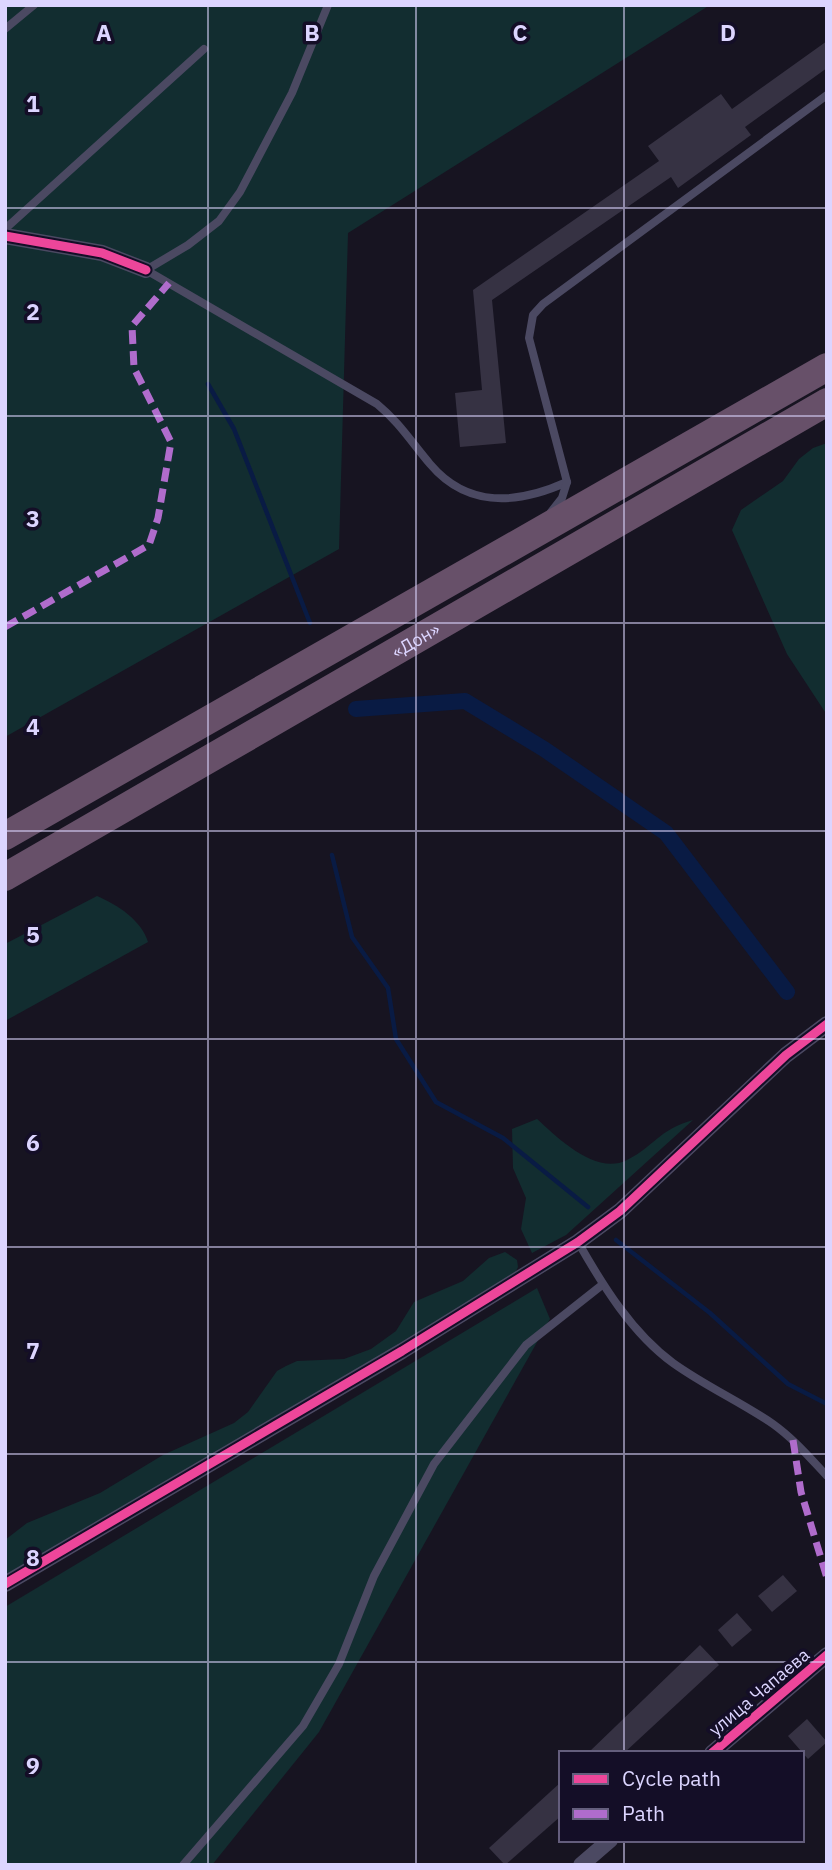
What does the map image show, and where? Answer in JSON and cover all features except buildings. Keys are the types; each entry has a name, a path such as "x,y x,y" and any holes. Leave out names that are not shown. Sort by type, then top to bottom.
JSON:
{"highway":[{"name":"«Дон»","path":"5,836 827,367"},
{"name":"«Дон»","path":"5,877 827,402"}],"street":[{"path":"5,236 102,253 146,270"},
{"path":"5,1584 402,1351 578,1242 620,1210 786,1055 827,1024"},
{"name":"улица Чапаева","path":"714,1751 827,1655"},
{"path":"581,1865 608,1842"}],"lane":[{"path":"5,29 34,5"},
{"path":"328,5 292,93 240,192 219,221 188,245 146,270 377,404 397,420 430,465 465,492 487,500 514,500 540,494 567,482"},
{"path":"5,229 204,49"},
{"path":"503,554 555,508 562,498 567,482 529,338 533,315 543,304 827,95"},
{"path":"578,1242 602,1285 650,1342 673,1362 772,1423 793,1440 827,1476"},
{"path":"183,1865 303,1726 339,1664 374,1576 434,1464 526,1345 602,1285"}],"green space":[{"path":"5,5 710,5 348,233 339,549 5,737"},
{"path":"827,443 827,715 787,654 732,530 741,510 783,481 799,459 813,448"},
{"path":"97,896 128,914 145,934 148,942 5,1021 5,944"},
{"path":"537,1119 578,1153 603,1163 615,1164 636,1155 672,1128 693,1120 566,1235 532,1253 521,1229 526,1198 513,1168 512,1129"},
{"path":"505,1252 517,1260 518,1267 512,1279 5,1578 5,1540 27,1523 100,1493 163,1455 234,1423 248,1412 277,1371 286,1366 297,1361 344,1359 371,1349 396,1331 414,1302 463,1281 489,1258"},
{"path":"537,1288 550,1319 319,1732 212,1865 5,1865 5,1607"}],"waterway":[{"path":"208,384 234,429 310,623"},
{"path":"356,709 465,701 544,749 666,833 787,992"},
{"path":"332,855 352,937 388,988 396,1039 436,1102 503,1138 588,1207"},
{"path":"616,1240 710,1313 788,1384 827,1404"}],"marked path":[{"path":"5,627 149,545 158,518 171,442 134,368 132,326 169,283"},
{"path":"793,1440 801,1492 827,1578"}],"cycle path":[{"path":"5,236 102,253 146,270"},
{"path":"5,1584 402,1351 578,1242 620,1211 786,1055 827,1024"},
{"path":"714,1751 827,1655"}]}
